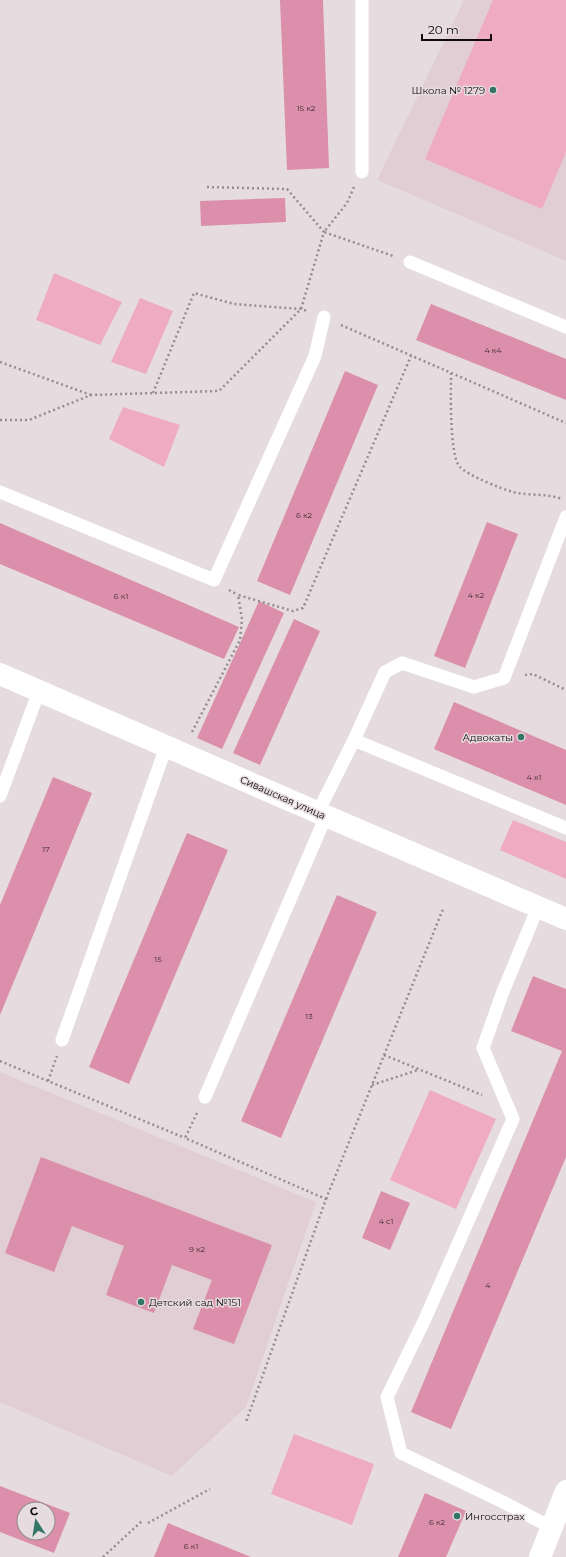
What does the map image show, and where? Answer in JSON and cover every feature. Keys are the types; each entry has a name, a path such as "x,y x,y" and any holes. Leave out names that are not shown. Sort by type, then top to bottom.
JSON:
{"street":[{"name":"Сивашская улица","path":"0,674 566,919"},
{"path":"540,1557 566,1492"}],"lane":[{"path":"362,0 362,172"},
{"path":"410,262 566,327"},
{"path":"0,492 214,580 314,356 324,317"},
{"path":"204,1098 322,814 385,672 402,663 474,688 504,678 566,517"},
{"path":"0,796 39,691"},
{"path":"354,740 566,828"},
{"path":"62,1040 166,747"},
{"path":"538,906 502,994 483,1048 513,1119 425,1319 388,1397 401,1453 503,1502 552,1528"}],"path":[{"path":"204,187 287,189 324,232 357,242 410,262"},
{"path":"0,420 29,420 91,395 219,391 301,309 324,232 347,203"},
{"path":"153,393 194,293 234,304 301,309 324,317 566,423"},
{"path":"192,732 240,640 242,619 238,596 293,611 303,608 411,356"},
{"path":"0,362 91,395"},
{"path":"451,373 455,457 460,467 477,478 513,492 566,500"},
{"path":"504,678 533,674 566,690"},
{"path":"246,1422 326,1199 443,909"},
{"path":"48,1081 62,1040"},
{"path":"384,1054 507,1106"},
{"path":"0,1061 186,1138 326,1199"},
{"path":"372,1085 419,1070"},
{"path":"186,1138 204,1098"},
{"path":"148,1523 210,1489"},
{"path":"103,1557 142,1521"}],"shaded area":[{"name":"Школа № 1279","path":"464,0 566,0 566,261 377,180"},
{"name":"Школа № 1279","path":"493,0 566,0 566,152 542,209 425,159"},
{"path":"54,273 122,302 100,345 36,320"},
{"path":"140,298 173,311 146,374 111,362"},
{"path":"123,407 180,425 164,467 109,439"},
{"path":"513,820 566,842 566,879 500,850"},
{"name":"Детский сад №151","path":"0,1072 316,1202 246,1407 172,1476 0,1402"},
{"path":"430,1090 496,1119 456,1209 390,1180"},
{"path":"294,1434 374,1464 352,1525 271,1494"}],"building":[{"path":"280,0 323,0 329,168 287,170"},
{"path":"285,198 286,222 201,226 200,201"},
{"path":"431,304 566,359 566,400 416,340"},
{"path":"345,371 378,385 290,595 257,581"},
{"path":"487,522 518,534 465,668 434,656"},
{"path":"0,523 239,627 224,659 0,564"},
{"path":"259,601 284,613 222,749 197,738"},
{"path":"294,619 320,631 260,765 233,753"},
{"path":"454,702 566,750 566,805 434,749"},
{"path":"53,777 92,793 0,1015 0,905"},
{"path":"187,833 228,850 129,1084 89,1067"},
{"path":"337,895 377,912 281,1138 241,1121"},
{"path":"533,976 566,989 566,1157 451,1429 411,1412 562,1051 511,1031"},
{"path":"41,1157 272,1245 234,1344 193,1329 212,1280 172,1265 154,1313 106,1295 124,1246 72,1226 54,1272 5,1253"},
{"path":"381,1191 410,1203 390,1250 362,1238"},
{"path":"0,1486 39,1501 16,1501 16,1538 0,1532"},
{"path":"425,1493 466,1511 446,1557 398,1557"},
{"path":"56,1508 70,1513 54,1553 23,1541 56,1541"},
{"path":"168,1523 197,1535 251,1557 154,1557"}],"place":[{"name":"Школа № 1279","path":"493,90"},
{"name":"Адвокаты","path":"521,737"},
{"name":"Детский сад №151","path":"141,1302"},
{"name":"Ингосстрах","path":"457,1516"}]}
